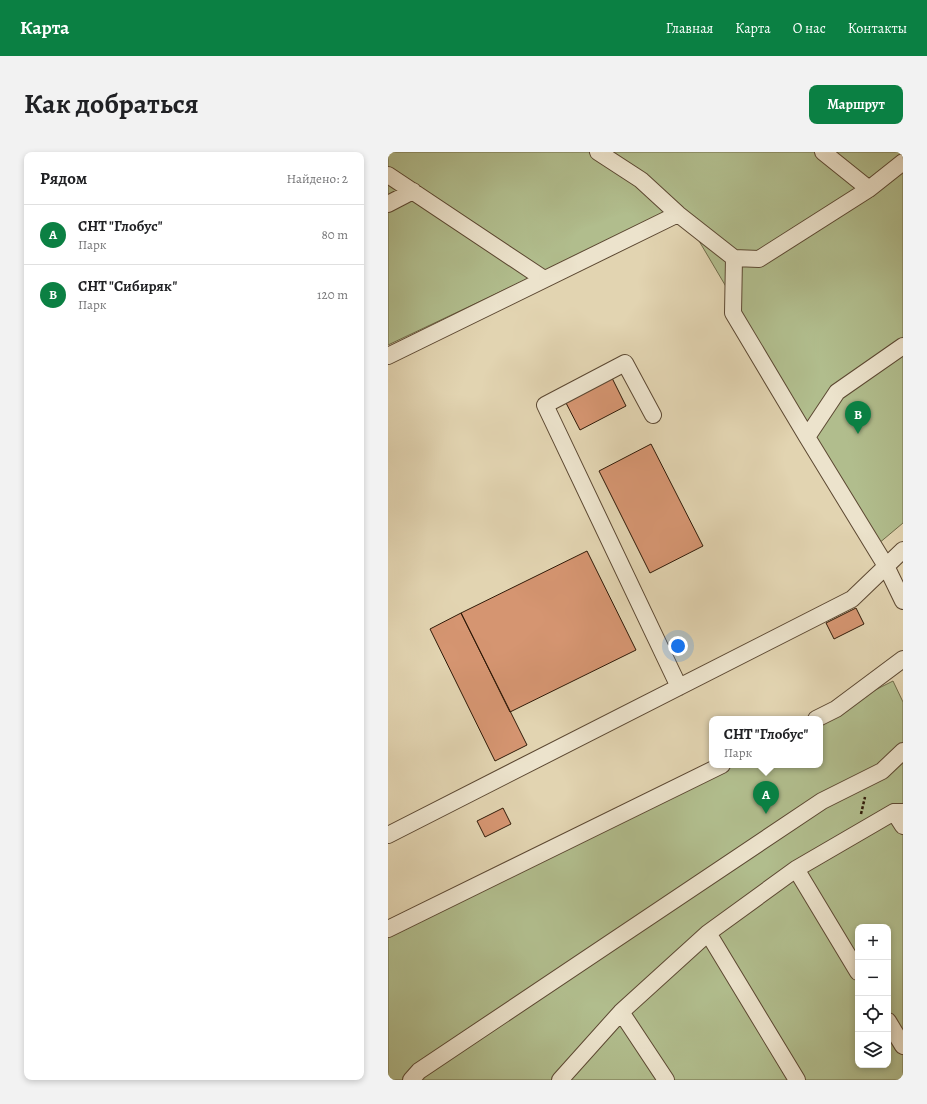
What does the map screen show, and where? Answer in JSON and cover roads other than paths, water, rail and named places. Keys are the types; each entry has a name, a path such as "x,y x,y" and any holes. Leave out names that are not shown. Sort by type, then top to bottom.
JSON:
{"lane":[{"path":"598,152 641,180 678,214 734,258 759,259 870,189 903,162"},
{"path":"823,152 870,189"},
{"path":"388,175 544,279"},
{"path":"388,204 413,191"},
{"path":"388,356 678,214"},
{"path":"734,258 733,313 886,566 903,601"},
{"path":"807,437 836,392 903,346"},
{"path":"653,415 625,364 545,405 679,687"},
{"path":"388,836 852,599 903,550"},
{"path":"822,716 836,709 903,658"},
{"path":"411,1080 419,1071 822,801 882,771 903,751"},
{"path":"388,929 716,768"},
{"path":"560,1080 621,1012 708,933 796,869 857,834 899,812 903,826"},
{"path":"796,869 855,967"},
{"path":"708,933 797,1080"},
{"path":"621,1012 666,1080"},
{"path":"891,1026 903,1046"}],"place":[{"name":"СНТ \"Сибиряк\"","path":"858,434"},
{"name":"СНТ \"Глобус\"","path":"766,814"}]}
